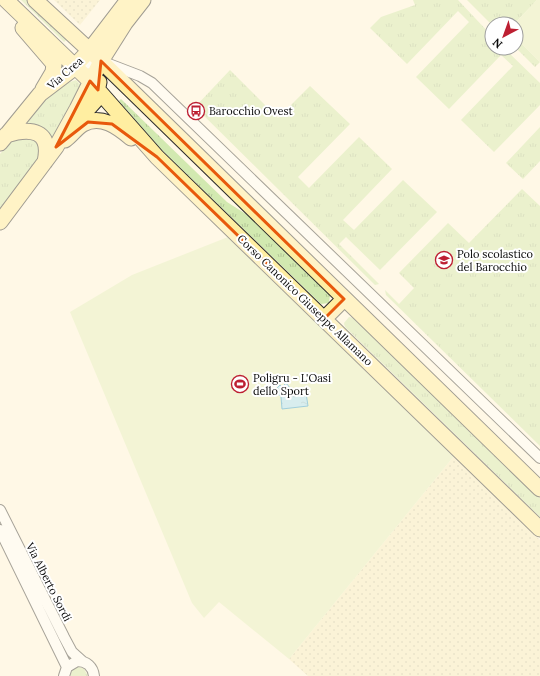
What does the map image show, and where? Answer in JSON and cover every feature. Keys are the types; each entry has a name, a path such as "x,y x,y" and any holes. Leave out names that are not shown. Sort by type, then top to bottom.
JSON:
{"main road":[{"name":"Corso Canonico Giuseppe Allamano","path":"6,0 94,86 157,157 540,529"},
{"path":"35,0 95,56 540,488"},
{"name":"Via Crea","path":"0,222 56,147 65,132 96,101 94,86 95,56 128,0"},
{"name":"Via Crea","path":"3,139 40,94 75,67 95,56 125,23 143,0"},
{"path":"0,4 23,27 54,64 53,72 40,94"},
{"path":"56,147 83,124 94,121 105,121 121,129 157,157"},
{"path":"3,139 25,130 39,134 45,141 47,147 45,162"},
{"path":"324,319 344,299"}],"street":[{"path":"95,56 152,83 540,458"},
{"name":"Via Alberto Sordi","path":"0,510 72,652 90,666 94,676"},
{"name":"Via Alberto Sordi","path":"0,530 56,640 66,671"},
{"name":"Via Alberto Sordi","path":"66,671 73,662 82,661"}],"highlighted area":[{"path":"101,61 344,299 324,319 157,157 112,124 88,122 56,147 90,81 98,90"}],"shaded area":[{"path":"54,0 100,0 80,25"},
{"path":"454,456 540,540 540,676 308,676 289,659"}],"green space":[{"path":"21,0 27,0 67,39 64,42"},
{"path":"413,0 458,0 484,28 484,56 500,56 449,109 416,77 469,22 458,11 407,64 370,28 381,17 415,5"},
{"path":"467,0 537,0 522,16 484,17"},
{"path":"537,0 540,0 540,62 524,46 524,16 522,16"},
{"path":"524,46 540,62 535,67 524,56"},
{"path":"502,56 512,56 540,83 540,105 494,152 461,120 513,66"},
{"path":"230,70 278,118 310,86 350,124 298,177 309,188 359,137 392,169 343,220 354,230 403,180 437,212 380,270 346,237 339,244 379,284 375,285 195,107"},
{"path":"76,80 80,84 77,94 50,149 21,127 52,93 67,83"},
{"path":"121,99 227,202 249,216 330,295 329,303 321,304 161,149 119,101"},
{"path":"540,127 540,161 523,179 506,163"},
{"path":"32,134 44,155 0,216 0,154 14,138"},
{"path":"522,189 540,206 540,446 386,295 385,290 399,304 414,288 399,273 448,223 469,243"},
{"name":"Poligru - L'Oasi dello Sport","path":"228,237 454,456 289,659 219,602 204,618 192,603 70,312 132,275"},
{"path":"349,317 354,318 540,498 540,517 345,327 344,323"},
{"path":"79,667 84,669 88,676 70,676 73,669"}],"water":[{"path":"286,383 295,394 306,393 308,406 282,409 281,397 275,390 280,385 282,387"}],"place":[{"name":"Barocchio Ovest","path":"196,111"},
{"name":"Polo scolastico del Barocchio","path":"444,260"},
{"name":"Poligru - L'Oasi dello Sport","path":"240,384"}]}
